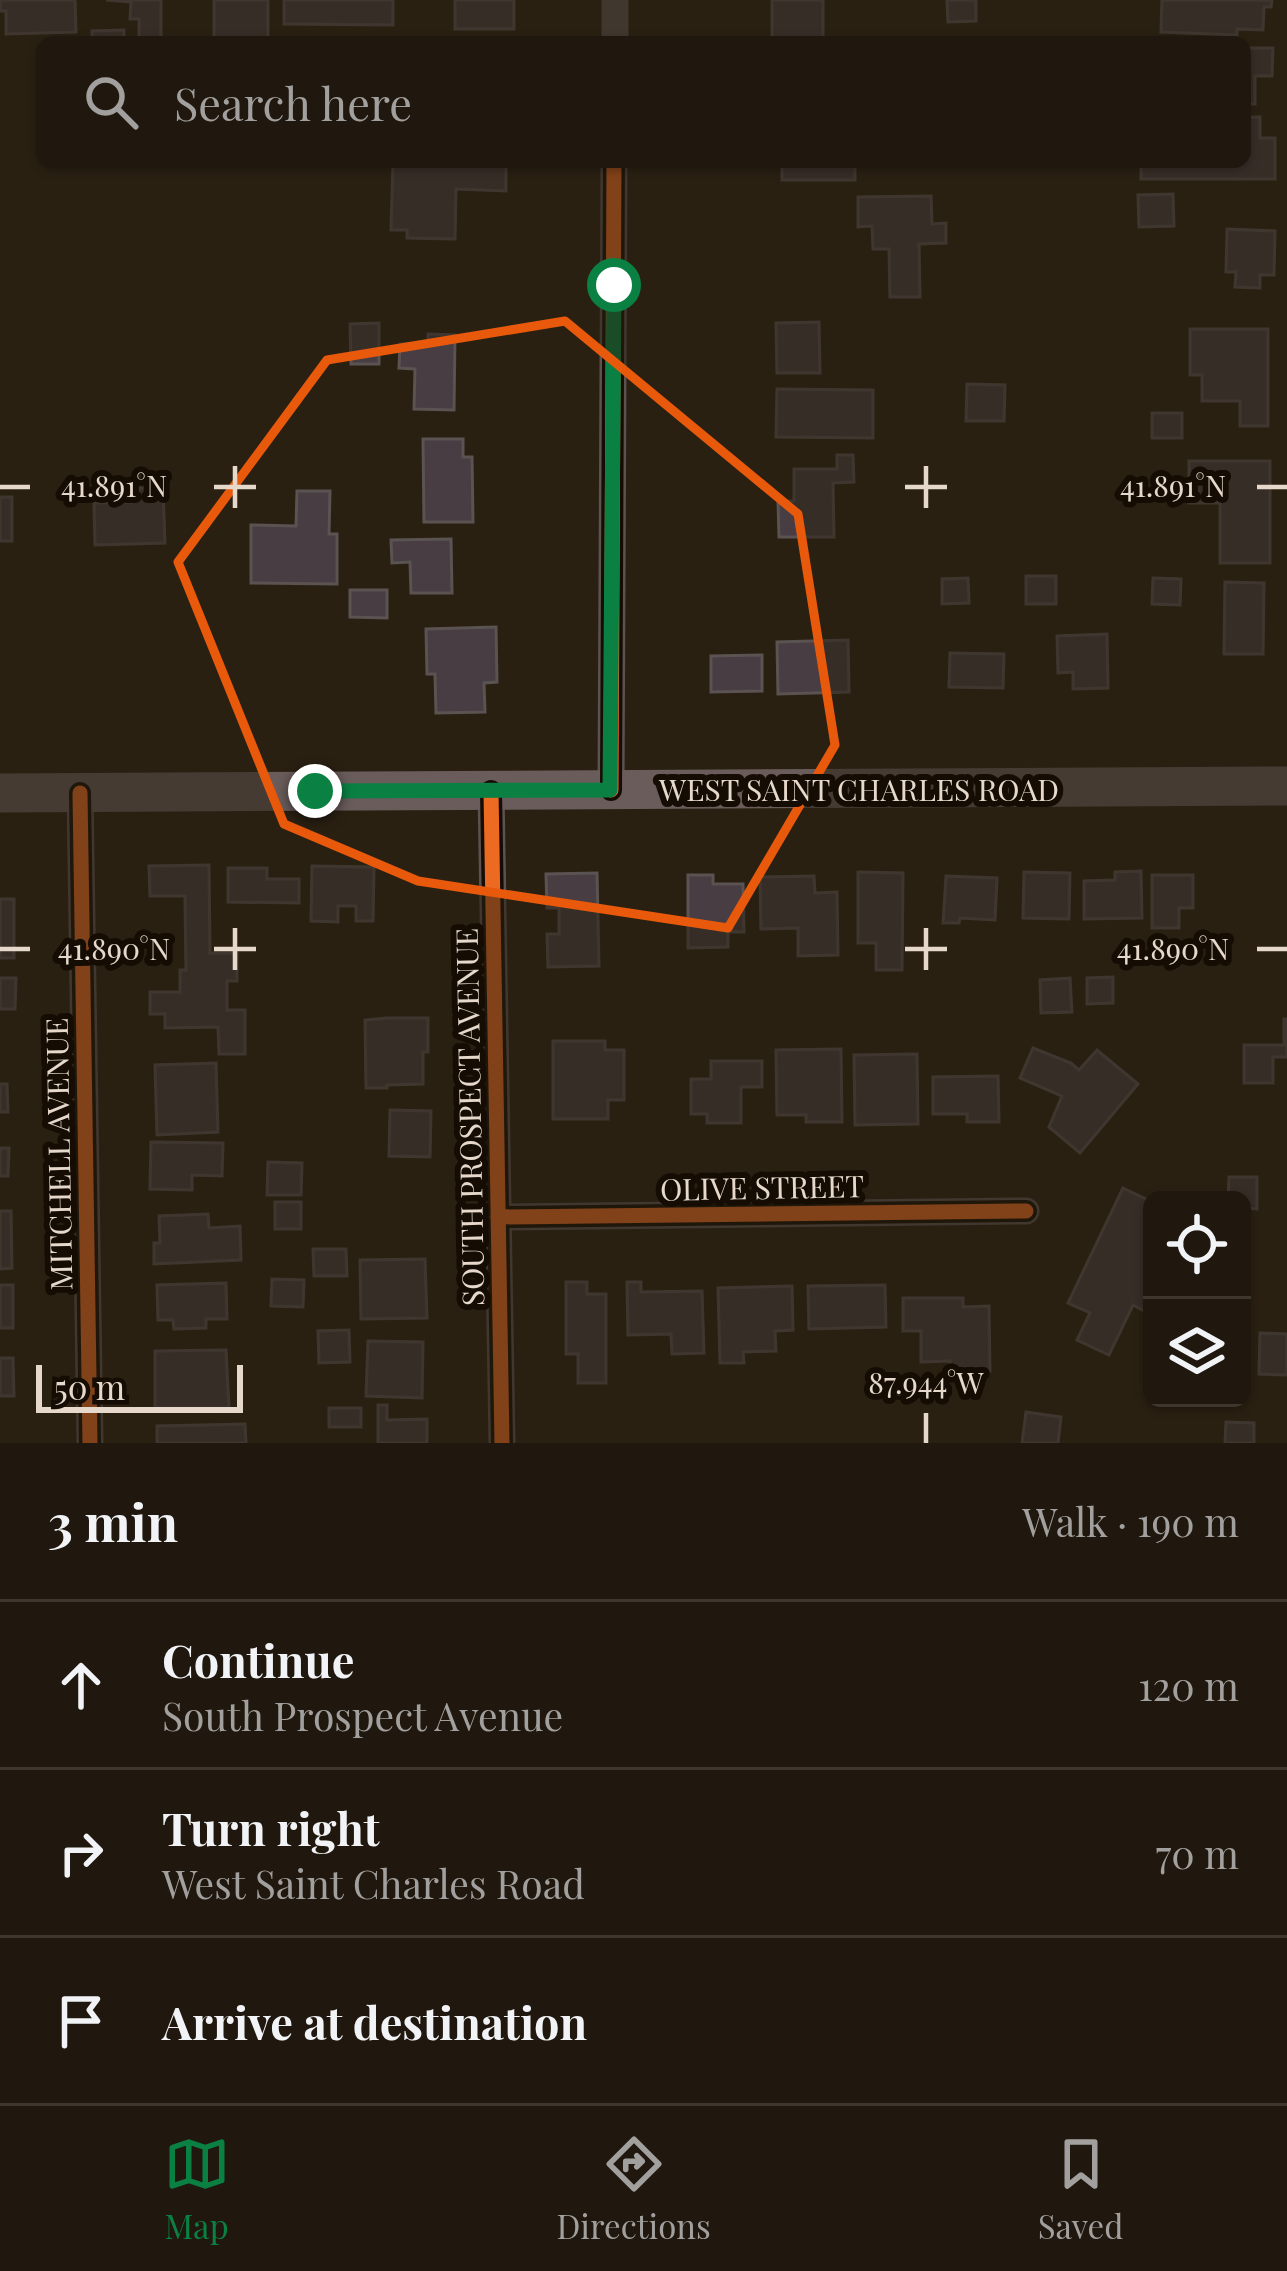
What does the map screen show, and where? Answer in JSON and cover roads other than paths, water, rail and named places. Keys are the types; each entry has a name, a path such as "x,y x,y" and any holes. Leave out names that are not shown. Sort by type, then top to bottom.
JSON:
{"main road":[{"name":"WEST SAINT CHARLES ROAD","path":"0,793 1287,786"}],"street":[{"path":"615,0 615,36"},
{"path":"610,790 614,168"},
{"name":"SOUTH PROSPECT AVENUE","path":"491,790 502,1443"},
{"name":"MITCHELL AVENUE","path":"80,793 90,1443"},
{"name":"OLIVE STREET","path":"498,1217 1026,1211"}]}
